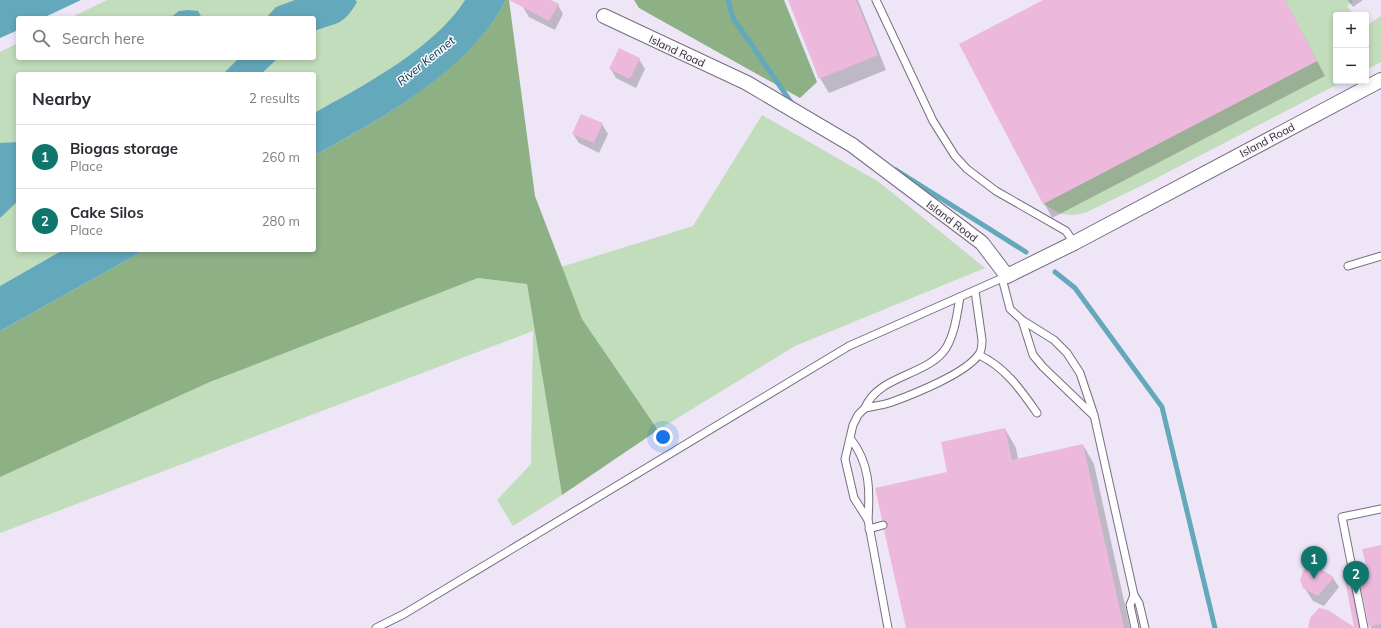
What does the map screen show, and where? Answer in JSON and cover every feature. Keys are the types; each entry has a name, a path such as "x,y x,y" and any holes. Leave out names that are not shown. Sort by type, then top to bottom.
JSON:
{"street":[{"name":"Island Road","path":"604,16 747,83 852,145 982,243 1004,277 1074,243 1381,80"}],"lane":[{"path":"876,0 934,121 955,156 967,169 996,192 1066,231 1074,243"},
{"path":"1348,266 1381,256"},
{"path":"376,628 404,614 849,346 1004,277 1007,302 1010,308 1022,320 1054,340 1067,353 1080,373 1094,415 1134,595 1140,603 1145,628"},
{"path":"865,408 891,402 968,366 978,355 982,347 975,291"},
{"path":"868,520 854,498 845,459 858,415 865,408 868,399 883,388 932,360 945,350 954,329 960,297"},
{"path":"1022,320 1033,355 1094,415"},
{"path":"978,355 987,358 1009,375 1038,413"},
{"path":"850,438 861,454 870,487 868,520 888,628"},
{"path":"1364,628 1342,517 1381,509"},
{"path":"870,529 883,525"},
{"path":"1134,595 1130,605 1135,628"}],"green space":[{"path":"107,0 465,0 452,18 436,35 417,51 376,78 316,112 316,72 16,72 16,252 60,252 0,286 0,52 16,44 16,60 316,60 316,16 74,16"},
{"path":"506,0 509,0 535,196 582,319 658,430 562,495 527,284 478,278 210,382 0,477 0,331 141,252 316,252 316,155 395,109 421,91 469,50 489,26"},
{"path":"634,0 784,0 817,82 800,98 639,8"},
{"path":"1285,0 1351,0 1353,2 1347,6 1352,12 1333,12 1333,84 1338,84 1149,182 1085,213 1072,215 1061,214 1043,204 1317,61"},
{"path":"1381,16 1381,62 1369,68 1369,48 1369,24"},
{"path":"762,115 879,182 985,268 795,346 658,430 582,319 561,267 693,226"},
{"path":"478,278 527,284 562,495 513,526 497,500 531,464 533,331 0,533 0,477 210,382"}],"water":[{"path":"0,0 81,0 47,16 16,16 16,31 0,38"},
{"path":"295,0 355,0 357,2 344,19 316,30 316,16 268,16 276,7"},
{"name":"River Kennet","path":"465,0 506,0 489,26 469,50 422,91 395,109 316,155 316,112 354,91 397,64 417,50 452,18"},
{"path":"179,11 198,11 201,16 173,16"},
{"path":"237,60 276,60 263,72 225,72"},
{"path":"16,142 16,203 0,218 0,143"},
{"path":"60,252 141,252 0,331 0,286"}],"building":[{"path":"509,0 551,0 559,4 549,21"},
{"path":"788,0 856,0 878,55 819,79"},
{"path":"1043,0 1285,0 1317,61 1043,204 959,44"},
{"path":"619,48 640,58 630,79 609,69"},
{"path":"581,114 603,123 594,143 572,134"},
{"path":"1005,428 1012,460 1083,444 1124,628 906,628 884,530 887,528 888,524 886,521 882,520 875,488 947,472 941,442"},
{"path":"1381,545 1381,624 1369,627 1357,567 1366,565 1362,549"},
{"path":"1315,566 1334,577 1318,596 1303,588 1300,580 1303,571 1306,568"},
{"path":"1347,569 1359,628 1308,628 1310,618 1319,608 1328,610 1354,627 1343,570"}],"waterway":[{"path":"728,0 733,18 793,105"},
{"path":"896,170 1026,252"},
{"path":"1055,272 1075,288 1162,407 1215,628"}],"place":[{"name":"Biogas storage","path":"1314,579"},
{"name":"Cake Silos","path":"1356,594"}]}
